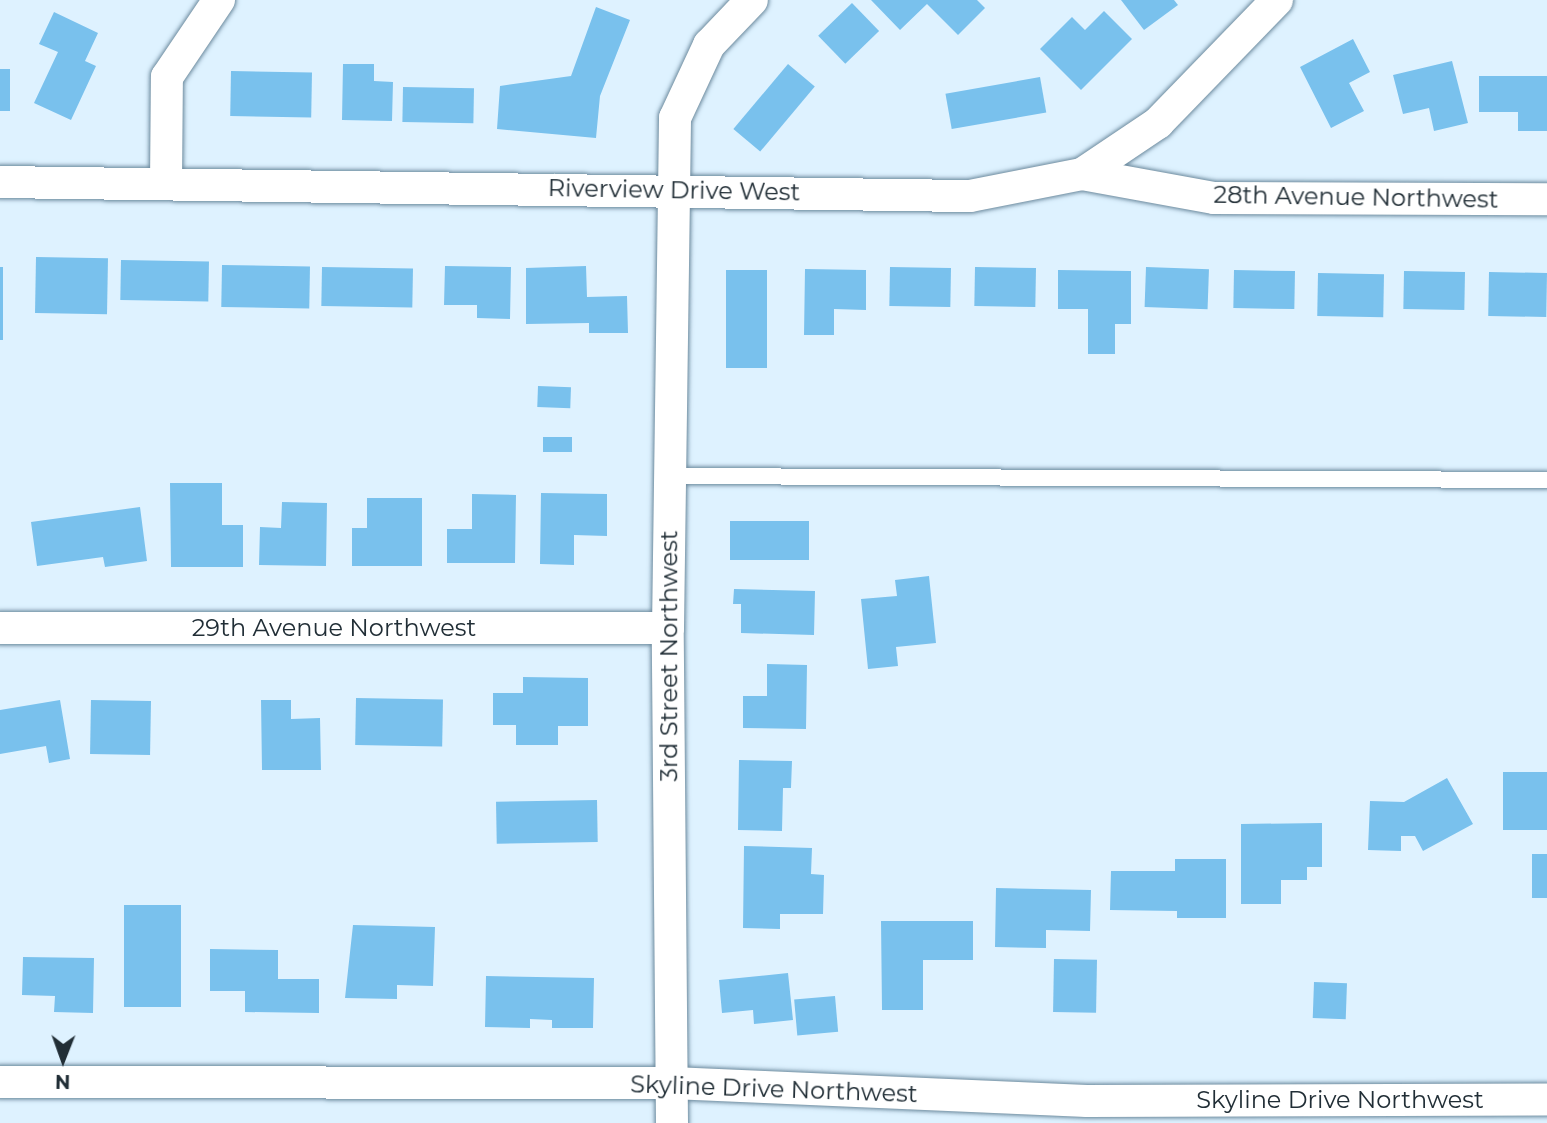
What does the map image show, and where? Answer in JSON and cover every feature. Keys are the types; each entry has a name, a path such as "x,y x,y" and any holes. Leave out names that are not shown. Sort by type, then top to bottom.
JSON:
{"street":[{"path":"166,183 166,77 219,0"},
{"name":"3rd Street Northwest","path":"672,1123 668,628 671,189 675,118 686,84 709,45 752,0"},
{"name":"Riverview Drive West","path":"0,182 671,189 970,196 1082,174 1158,122 1277,0"},
{"name":"28th Avenue Northwest","path":"1082,174 1214,198 1547,199"},
{"name":"29th Avenue Northwest","path":"0,628 668,628"},
{"name":"Skyline Drive Northwest","path":"0,1082 672,1083 1087,1101 1547,1099"}],"lane":[{"path":"669,476 1547,480"}],"building":[{"path":"871,0 977,0 985,8 958,35 927,4 900,30"},
{"path":"1121,0 1174,0 1178,5 1144,30"},
{"path":"852,3 879,31 845,64 818,36"},
{"path":"596,7 630,20 600,96 596,138 497,129 500,86 571,76"},
{"path":"1104,11 1132,39 1081,90 1040,49 1072,17 1085,30"},
{"path":"54,12 98,33 85,61 96,66 71,120 34,103 58,52 39,44"},
{"path":"1353,39 1370,72 1349,83 1364,111 1331,128 1300,67"},
{"path":"1452,61 1468,123 1434,131 1429,108 1403,114 1393,75"},
{"path":"343,64 374,64 374,81 393,82 392,121 342,120"},
{"path":"788,64 815,86 760,152 733,129"},
{"path":"0,69 10,69 10,111 0,111"},
{"path":"231,71 312,72 311,117 230,116"},
{"path":"1479,76 1547,76 1547,131 1518,131 1518,112 1479,112"},
{"path":"1040,77 1046,112 952,129 945,94"},
{"path":"403,87 474,88 473,123 402,122"},
{"path":"36,257 108,258 107,314 35,313"},
{"path":"121,260 209,262 208,302 120,300"},
{"path":"222,265 310,267 309,309 221,307"},
{"path":"445,266 511,267 510,319 477,318 477,305 444,305"},
{"path":"586,266 587,297 627,296 628,333 589,333 589,323 526,324 526,268"},
{"path":"0,267 3,267 3,340 0,340"},
{"path":"322,267 413,269 412,308 321,306"},
{"path":"890,267 951,268 950,307 889,306"},
{"path":"975,267 1036,268 1035,307 974,306"},
{"path":"1146,267 1209,269 1208,309 1145,307"},
{"path":"805,269 866,270 866,310 834,309 834,335 804,335"},
{"path":"726,270 767,270 767,368 726,368"},
{"path":"1058,270 1131,271 1131,324 1115,324 1115,354 1088,354 1088,309 1058,309"},
{"path":"1234,270 1295,271 1294,309 1233,308"},
{"path":"1404,271 1465,272 1464,310 1403,309"},
{"path":"1489,272 1547,273 1546,317 1488,316"},
{"path":"1318,273 1384,274 1383,317 1317,316"},
{"path":"538,386 571,387 570,408 537,407"},
{"path":"543,437 572,437 572,452 543,452"},
{"path":"170,483 222,483 222,525 243,525 243,567 171,567"},
{"path":"541,493 607,494 607,536 574,535 574,565 540,564"},
{"path":"472,494 516,495 515,563 447,563 447,529 472,529"},
{"path":"367,498 422,498 422,566 352,566 352,528 367,528"},
{"path":"282,502 327,503 326,566 259,565 260,527 281,528"},
{"path":"140,507 147,561 105,567 103,557 37,566 31,522"},
{"path":"730,521 809,521 809,560 730,560"},
{"path":"929,576 936,643 896,647 898,666 868,669 861,599 897,596 895,580"},
{"path":"734,589 815,591 814,635 741,633 741,604 733,604"},
{"path":"767,664 807,665 806,729 743,728 743,696 767,696"},
{"path":"523,677 588,678 588,726 558,726 558,745 516,745 516,725 493,725 493,693 523,693"},
{"path":"356,698 443,700 442,747 355,745"},
{"path":"60,700 70,759 49,763 46,746 0,754 0,710"},
{"path":"91,700 151,701 150,755 90,754"},
{"path":"261,700 291,700 291,719 320,718 321,770 262,770"},
{"path":"739,760 792,761 791,788 783,788 782,831 738,830"},
{"path":"1503,772 1547,772 1547,830 1503,830"},
{"path":"1447,778 1473,824 1423,851 1415,836 1401,836 1401,851 1368,850 1370,801 1404,802"},
{"path":"597,800 598,842 497,844 496,802"},
{"path":"1322,823 1322,867 1307,867 1307,880 1281,880 1281,904 1241,904 1241,824"},
{"path":"744,846 812,848 811,874 824,875 823,914 780,914 780,929 743,928"},
{"path":"1532,854 1547,854 1547,898 1532,898"},
{"path":"1175,859 1226,859 1226,918 1177,918 1177,911 1110,910 1111,871 1175,871"},
{"path":"996,888 1091,890 1090,931 1046,930 1046,948 995,947"},
{"path":"124,905 181,905 181,1007 124,1007"},
{"path":"881,921 973,921 973,960 923,960 923,1010 882,1010"},
{"path":"353,925 435,927 433,986 397,985 397,999 345,998"},
{"path":"210,949 278,950 278,979 319,979 319,1013 245,1012 245,991 210,991"},
{"path":"23,957 94,958 93,1013 54,1012 55,996 22,995"},
{"path":"1054,959 1097,960 1096,1013 1053,1012"},
{"path":"788,973 793,1020 754,1024 753,1010 722,1013 719,980"},
{"path":"486,976 594,978 593,1028 552,1028 552,1020 530,1019 530,1028 485,1027"},
{"path":"1314,982 1347,983 1346,1019 1313,1018"},
{"path":"835,996 838,1032 797,1035 794,1000"}]}
